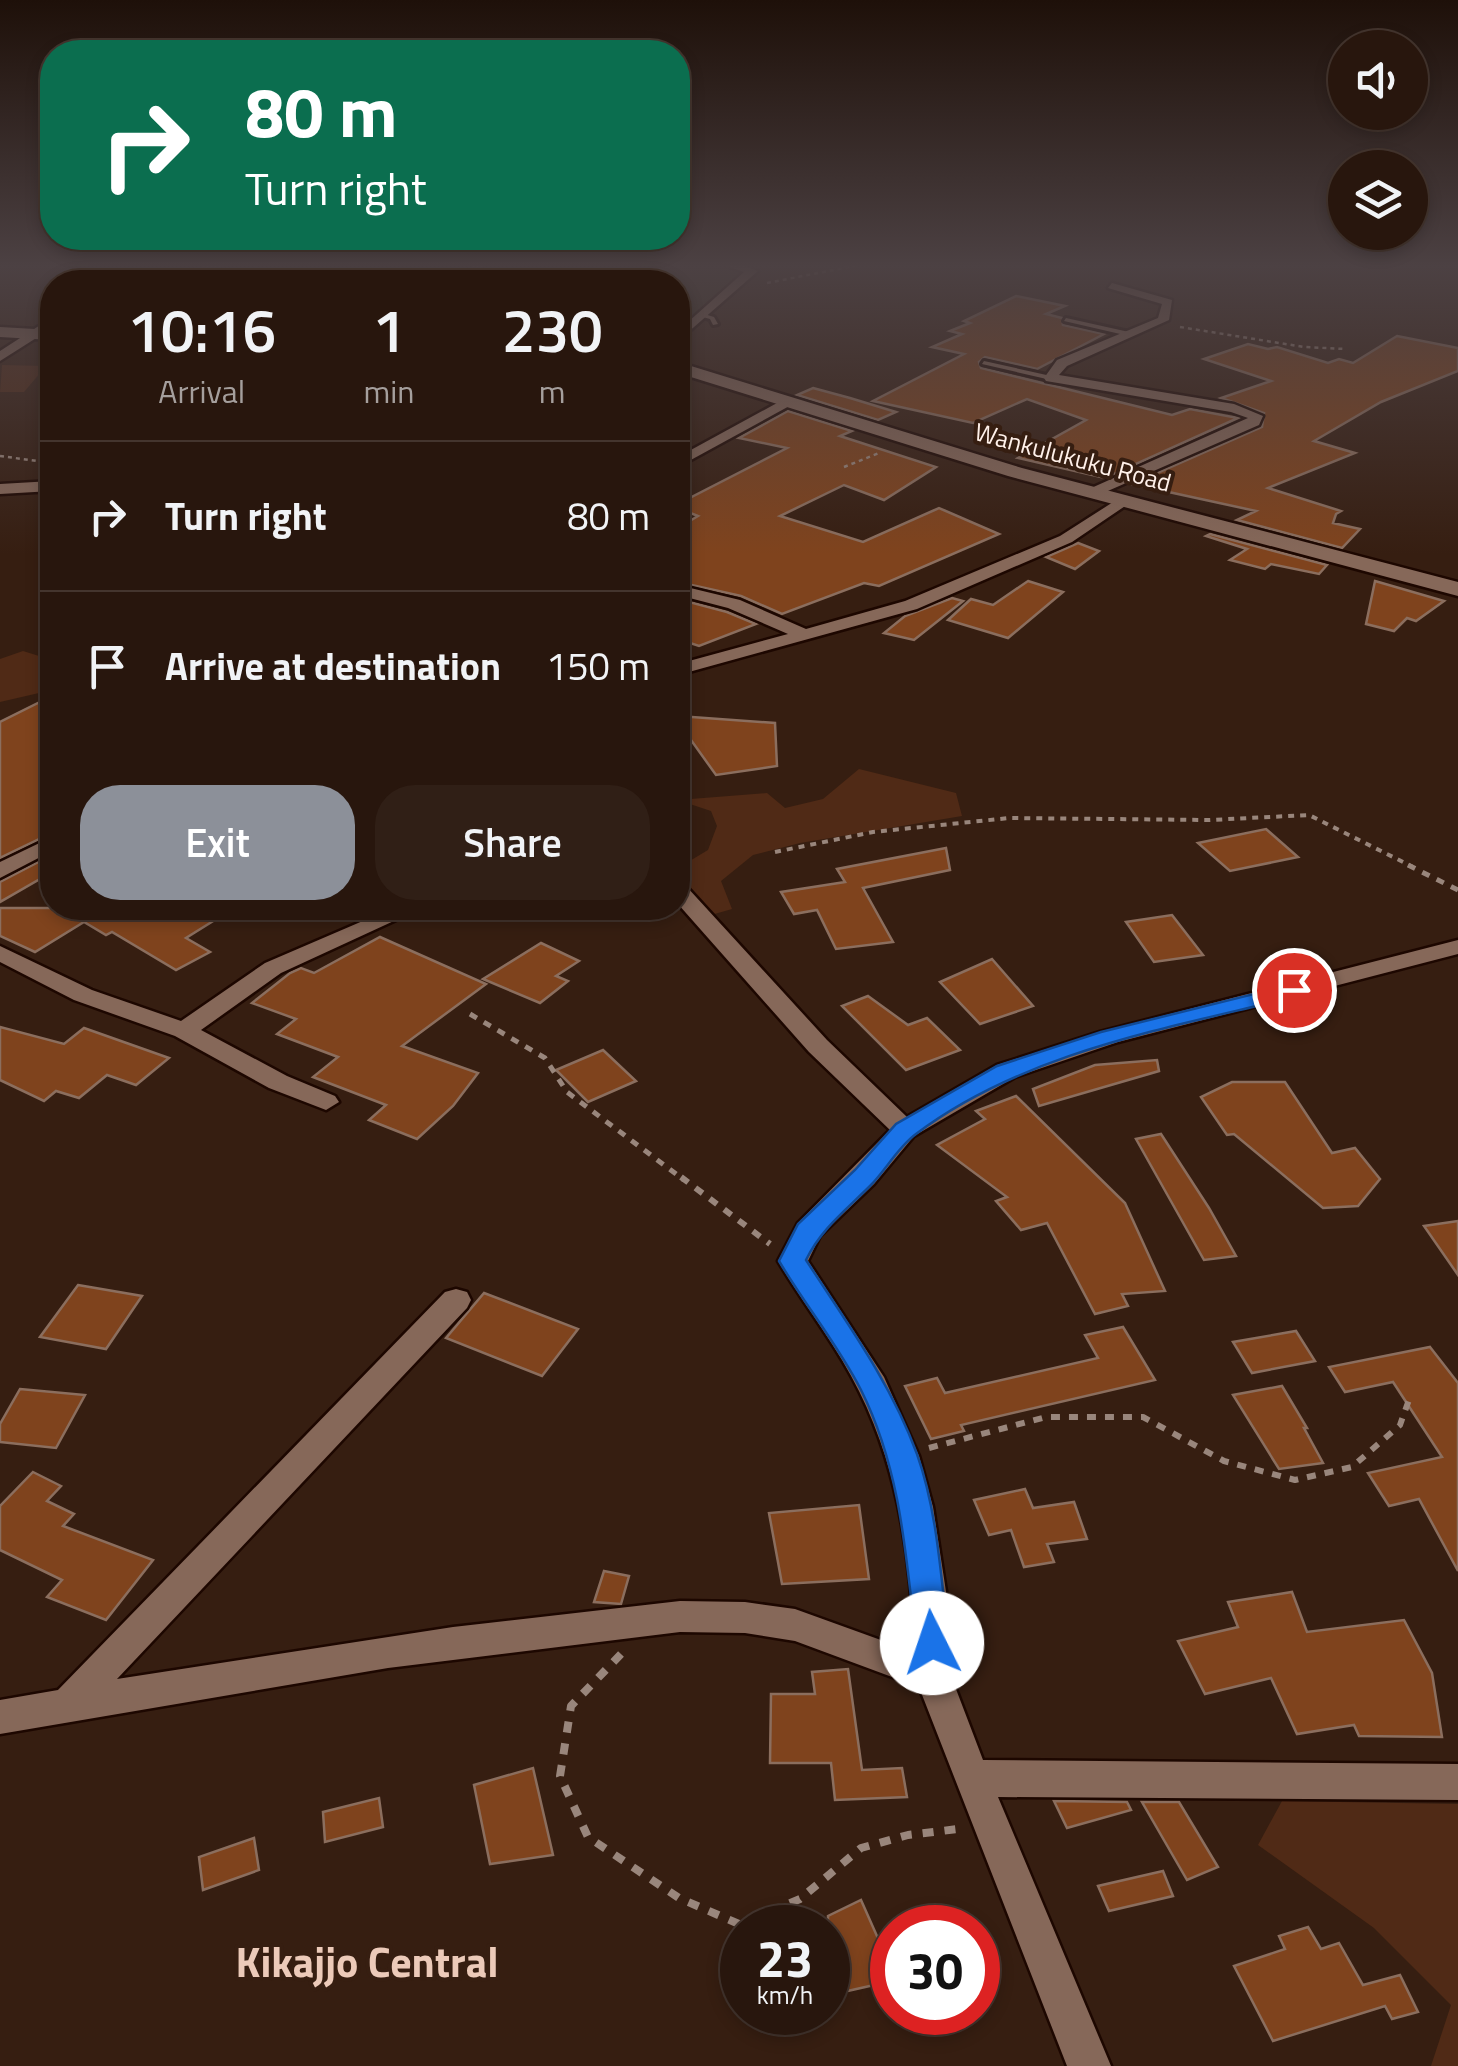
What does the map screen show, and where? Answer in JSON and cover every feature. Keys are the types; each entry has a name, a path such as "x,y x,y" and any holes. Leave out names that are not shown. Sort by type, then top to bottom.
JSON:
{"main road":[{"name":"Wankulukuku Road","path":"690,371 963,457 1458,589"}],"street":[{"path":"1068,360 1052,378 1234,408 1256,416 1254,422 1153,462 1094,492"},
{"path":"690,456 788,402"},
{"path":"0,490 40,487"},
{"path":"690,667 889,612 938,594 1066,540 1126,500"},
{"path":"690,593 734,604 803,634"},
{"path":"0,871 40,849"},
{"path":"690,904 818,1046 905,1130"},
{"path":"184,1031 273,968 383,920"},
{"path":"1089,2066 970,1778 934,1676 931,1611 916,1508 902,1456 874,1386 792,1261 808,1230 905,1130 1006,1071 1057,1053 1458,947"},
{"path":"0,954 70,989 184,1031 278,1082 326,1102"},
{"path":"68,1705 456,1300"},
{"path":"0,1717 264,1668 407,1648 720,1616 778,1622 934,1676"},
{"path":"970,1778 1458,1782"}],"lane":[{"path":"984,364 1052,378"}],"path":[{"path":"0,456 40,461"},
{"path":"775,852 873,832 1009,818 1210,820 1309,815 1458,890"},
{"path":"470,1014 545,1058 566,1092 792,1261"},
{"path":"902,1456 1046,1417 1143,1417 1224,1461 1295,1480 1352,1467 1400,1425 1410,1394"},
{"path":"656,1621 571,1706 560,1776 588,1836 680,1898 739,1924 800,1899 861,1848 908,1835 990,1824"}],"shaded area":[{"path":"2,365 40,366 40,373 24,392 0,392"},
{"path":"23,651 40,656 40,693 0,702 0,659"},
{"path":"859,769 956,793 962,816 800,843 753,855 721,881 732,909 711,915 690,898 690,861 708,850 717,826 711,811 690,804 690,799 767,793 785,808 823,799"},
{"path":"1282,1801 1458,1804 1458,2066 1431,2066 1451,2005 1374,1928 1258,1845"}],"building":[{"path":"952,360 981,360 981,368 1172,415 1190,409 1238,418 1105,478 1018,458 1086,420 1027,399 973,423 873,401"},
{"path":"1000,360 1053,360 1037,369"},
{"path":"1208,360 1458,360 1458,371 1381,402 1314,441 1355,453 1268,488 1341,511 1333,523 1360,529 1342,548 1237,520 1256,511 1132,484 1262,427 1264,413 1221,398 1271,381"},
{"path":"813,388 896,412 878,420 797,395"},
{"path":"788,411 852,431 840,436 936,467 884,500 844,485 780,516 863,542 939,508 999,534 879,586 864,583 782,614 741,596 690,585 690,521 698,516 690,513 690,498 787,448 739,438"},
{"path":"1206,536 1327,565 1319,574 1271,564 1265,569 1230,560 1247,549"},
{"path":"1078,543 1099,551 1075,569 1046,557"},
{"path":"1028,581 1063,592 1008,638 948,620 971,599 993,605"},
{"path":"1375,581 1444,601 1416,621 1407,618 1394,631 1366,624"},
{"path":"952,598 963,601 914,640 884,633 905,616"},
{"path":"690,602 756,624 699,646 690,643"},
{"path":"40,702 40,839 0,858 0,722"},
{"path":"690,717 775,723 777,766 716,775 691,740"},
{"path":"1266,829 1298,857 1230,871 1198,843"},
{"path":"946,848 950,870 863,888 893,942 836,949 817,910 794,914 781,892 845,882 837,869"},
{"path":"40,861 40,879 0,902 0,882"},
{"path":"0,908 40,908 40,920 215,920 186,938 210,952 176,970 112,932 106,935 84,922 35,952 0,936"},
{"path":"1172,915 1203,955 1154,962 1126,922"},
{"path":"380,937 486,984 402,1046 478,1073 453,1106 417,1139 369,1120 386,1105 313,1077 338,1057 277,1034 296,1019 252,1003 290,973 301,968 314,973"},
{"path":"541,943 579,961 556,976 568,981 540,1003 483,979"},
{"path":"992,959 1033,1006 980,1024 940,982"},
{"path":"868,996 908,1025 927,1018 960,1050 906,1070 842,1006"},
{"path":"0,1027 64,1044 84,1028 169,1058 136,1085 107,1075 79,1098 56,1091 44,1101 0,1080"},
{"path":"603,1050 636,1081 588,1102 556,1070"},
{"path":"1157,1060 1159,1071 1039,1106 1033,1089 1095,1065"},
{"path":"1232,1082 1285,1082 1332,1153 1355,1148 1380,1179 1358,1206 1323,1208 1234,1134 1227,1135 1201,1097"},
{"path":"1016,1096 1125,1203 1165,1291 1122,1294 1128,1306 1095,1314 1047,1223 1021,1230 996,1201 1007,1197 937,1145 985,1119 976,1111"},
{"path":"1161,1134 1236,1256 1204,1260 1136,1139"},
{"path":"1458,1221 1458,1275 1424,1226"},
{"path":"78,1285 142,1296 106,1349 40,1337"},
{"path":"484,1293 578,1329 542,1376 446,1338"},
{"path":"1123,1327 1155,1380 961,1425 964,1431 931,1439 905,1386 937,1378 945,1393 1098,1358 1085,1335"},
{"path":"1296,1331 1315,1361 1252,1373 1233,1342"},
{"path":"1430,1347 1458,1383 1458,1571 1419,1499 1389,1506 1368,1473 1442,1457 1393,1382 1345,1392 1329,1367"},
{"path":"1282,1386 1323,1463 1279,1469 1233,1395"},
{"path":"20,1389 85,1395 56,1448 0,1442 0,1424"},
{"path":"33,1472 61,1486 47,1501 74,1514 63,1526 153,1560 106,1620 47,1597 62,1580 0,1550 0,1506"},
{"path":"1025,1489 1033,1508 1074,1502 1087,1539 1047,1544 1054,1562 1024,1567 1011,1530 989,1535 974,1500"},
{"path":"859,1505 869,1579 782,1584 769,1513"},
{"path":"604,1571 629,1576 621,1604 594,1602"},
{"path":"1292,1592 1307,1632 1404,1620 1432,1673 1442,1737 1359,1736 1354,1725 1297,1734 1271,1678 1205,1694 1178,1641 1238,1627 1228,1602"},
{"path":"848,1669 862,1770 902,1768 907,1797 835,1800 831,1763 770,1763 771,1694 815,1694 812,1672"},
{"path":"533,1768 553,1855 490,1864 474,1785"},
{"path":"379,1798 383,1827 325,1842 323,1812"},
{"path":"1054,1801 1127,1802 1131,1810 1067,1828"},
{"path":"1142,1802 1179,1802 1218,1867 1187,1880"},
{"path":"254,1838 259,1870 203,1890 199,1857"},
{"path":"1163,1871 1173,1896 1109,1911 1098,1886"},
{"path":"861,1900 870,1920 870,1986 850,1990 850,1905"},
{"path":"1308,1927 1321,1949 1339,1943 1363,1985 1400,1975 1418,2012 1392,2019 1385,2006 1273,2041 1234,1966 1285,1949 1279,1936"}],"district":[{"name":"Kikajjo Central","path":"367,1961"}],"route":[{"path":"932,1643 916,1508 902,1456 874,1386 792,1261 808,1230 905,1130 1006,1071 1109,1037 1294,990"}]}
